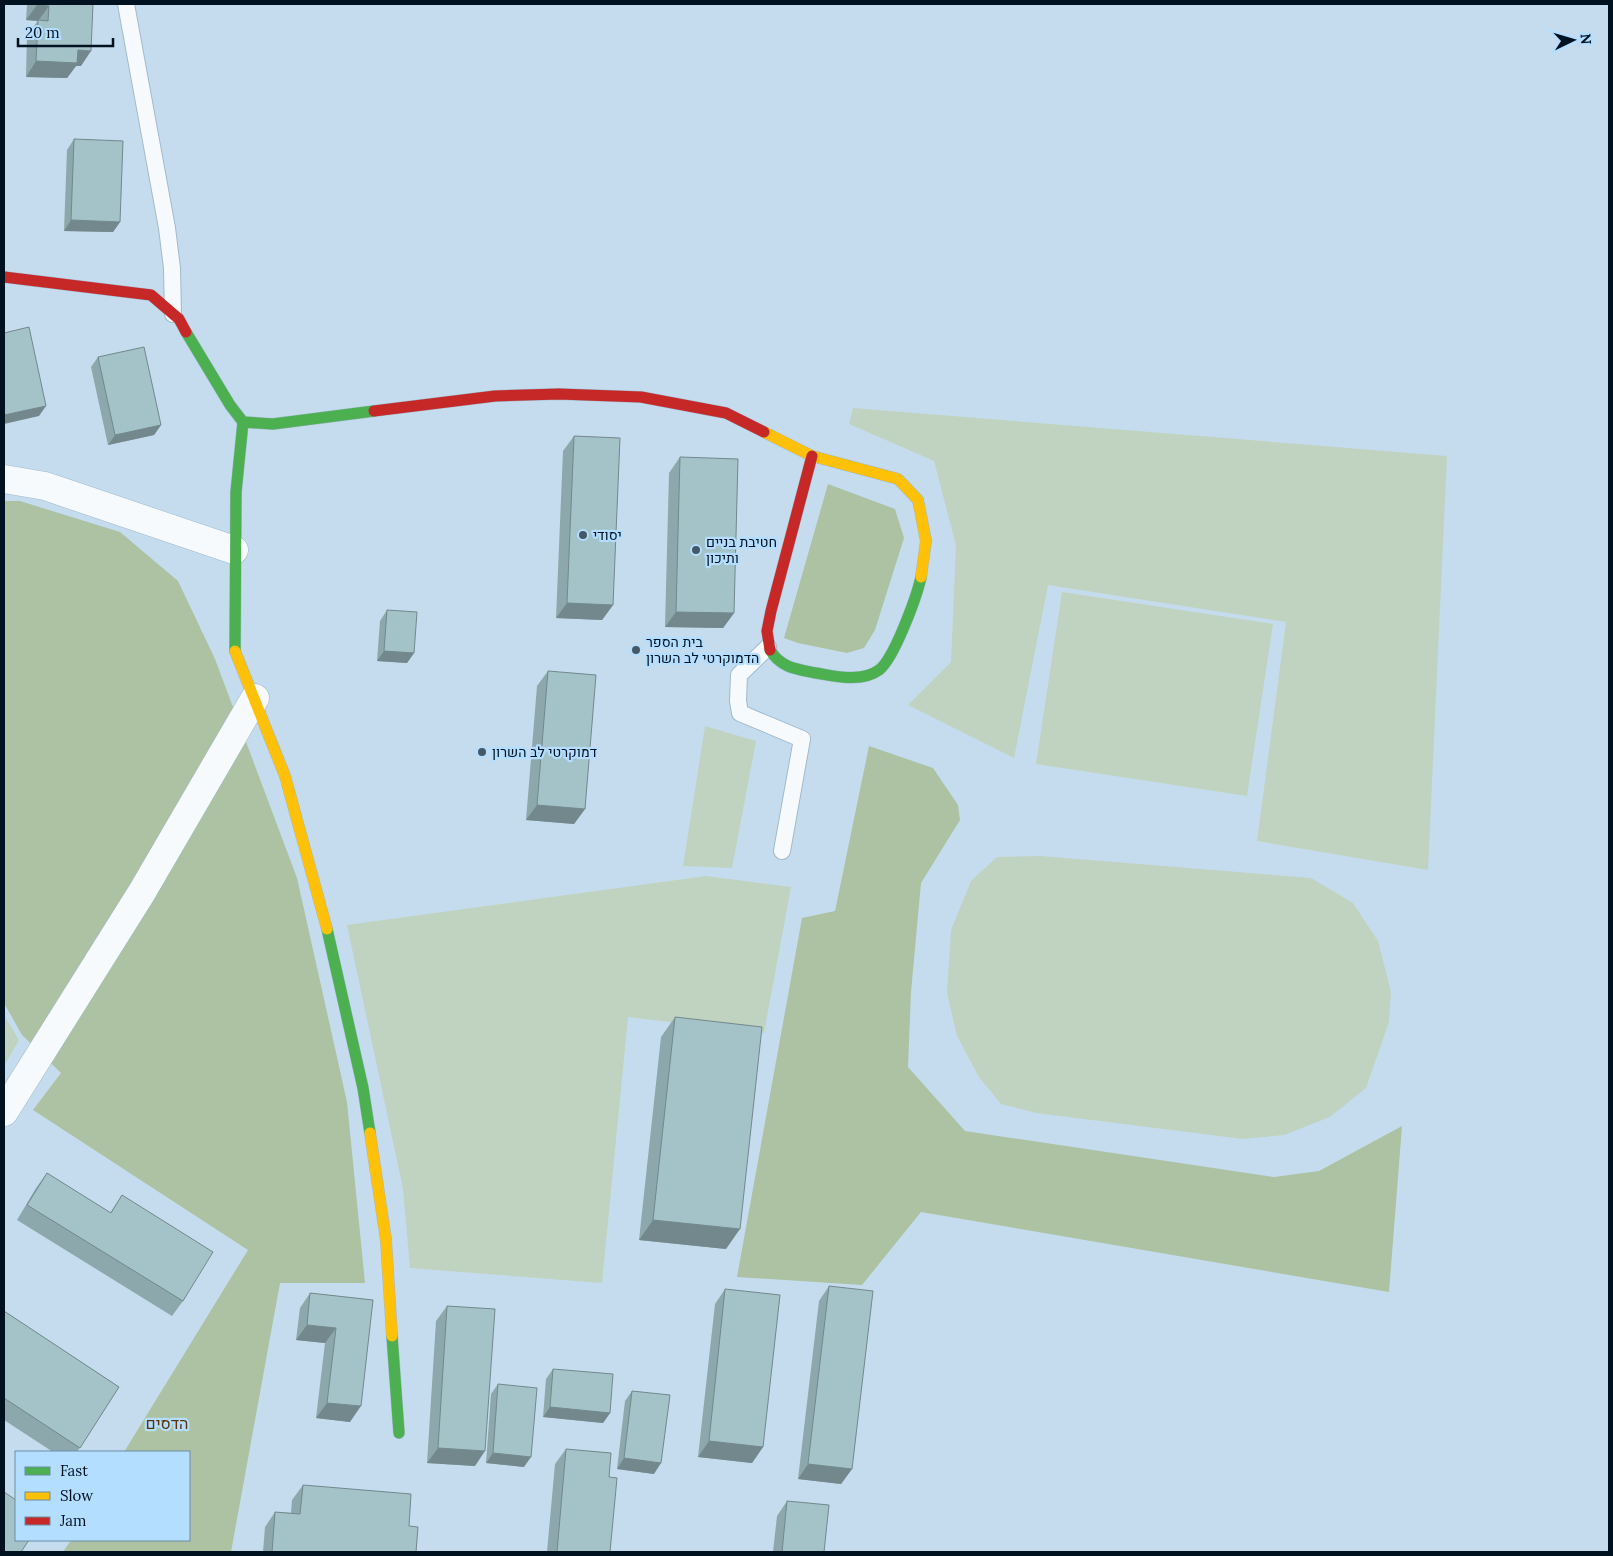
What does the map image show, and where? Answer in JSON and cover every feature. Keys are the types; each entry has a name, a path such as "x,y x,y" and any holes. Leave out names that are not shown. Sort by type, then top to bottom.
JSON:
{"street":[{"path":"4,278 151,295 173,314 184,327 230,405 243,422 236,492 233,647 285,776 335,957 363,1088 386,1240 399,1433"},
{"path":"243,422 273,424 495,396 559,394 641,397 726,413 812,456 898,479 918,500 926,541 920,580 897,645 879,670 850,679 799,670 777,661 768,646 767,631 771,611 812,456"},
{"path":"4,479 45,486 234,550"},
{"path":"4,1112 142,892 255,698"}],"lane":[{"path":"126,4 167,228 172,268 173,314"},
{"path":"768,646 739,675 738,701 740,713 802,739 782,851"}],"green space":[{"path":"853,408 1447,456 1428,870 1257,841 1286,622 1048,585 1014,758 908,705 951,662 956,545 934,461 849,424"},
{"path":"828,484 895,509 904,538 875,630 864,648 847,653 798,643 784,638"},
{"path":"4,501 20,501 120,532 178,581 215,659 297,878 347,1102 365,1283 280,1283 231,1552 63,1552 70,1541 190,1541 190,1451 125,1451 248,1250 33,1110 61,1073 22,1035 4,1003"},
{"path":"1062,592 1273,624 1247,796 1036,764"},
{"path":"705,726 756,741 732,868 683,866"},
{"path":"869,746 933,768 958,805 960,820 921,883 911,992 908,1067 965,1131 1274,1177 1319,1171 1402,1126 1389,1292 921,1212 862,1285 737,1277 802,918 835,911"},
{"path":"1040,856 1311,878 1353,903 1378,941 1391,992 1389,1022 1366,1088 1330,1117 1284,1135 1243,1139 1036,1113 1001,1104 979,1077 957,1036 947,993 951,930 971,881 997,857"},
{"path":"706,876 791,887 764,1033 628,1017 602,1283 410,1268 403,1189 347,925"},
{"path":"4,1015 19,1040 4,1066"}],"building":[{"path":"37,4 93,4 91,51 78,50 77,63 36,61 38,20 48,21 49,6"},
{"path":"74,139 123,141 120,222 71,220"},
{"path":"29,327 46,406 4,415 4,333"},
{"path":"144,347 161,425 115,435 98,357"},
{"name":"יסודי","path":"574,436 620,438 613,605 567,603"},
{"name":"חטיבת בניים ותיכון","path":"680,457 738,459 734,613 676,612"},
{"path":"387,610 417,612 414,653 384,651"},
{"path":"548,671 596,675 585,809 537,805"},
{"path":"675,1017 762,1027 740,1229 653,1220"},
{"path":"47,1173 111,1213 122,1195 213,1252 183,1301 27,1205"},
{"path":"829,1286 873,1291 852,1469 808,1464"},
{"path":"725,1289 780,1295 763,1447 709,1441"},
{"path":"310,1293 373,1300 361,1406 327,1403 336,1328 307,1325"},
{"path":"447,1306 495,1309 485,1451 438,1448"},
{"path":"4,1311 119,1387 80,1448 4,1398"},
{"path":"553,1369 613,1374 610,1413 550,1407"},
{"path":"498,1384 537,1388 531,1457 493,1453"},
{"path":"632,1391 670,1395 661,1463 624,1458"},
{"path":"566,1449 611,1453 609,1477 617,1478 610,1552 557,1552"},
{"path":"303,1485 411,1494 409,1526 418,1527 416,1552 272,1552 275,1512 300,1514"},
{"path":"4,1492 15,1499 15,1541 28,1541 21,1552 4,1552"},
{"path":"787,1501 829,1505 824,1552 782,1552"}],"traffic: fast":[{"path":"186,332 230,405 243,422 273,424 374,411"},
{"path":"235,651 236,492 243,422"},
{"path":"770,650 779,661 790,667 802,670 848,678 872,674 885,664 898,641 921,577"},
{"path":"327,929 363,1088 370,1133"},
{"path":"392,1336 399,1433"}],"traffic: slow":[{"path":"764,432 812,456 898,479 918,500 926,541 921,577"},
{"path":"235,651 285,776 327,929"},
{"path":"370,1133 386,1240 392,1336"}],"traffic: jam":[{"path":"4,277 151,295 179,319 186,332"},
{"path":"374,411 495,396 559,394 641,397 726,413 764,432"},
{"path":"770,650 767,631 771,611 812,456"}],"place":[{"name":"יסודי","path":"583,535"},
{"name":"חטיבת בניים ותיכון","path":"696,550"},
{"name":"בית הספר הדמוקרטי לב השרון","path":"636,650"},
{"name":"דמוקרטי לב השרון","path":"482,752"}],"district":[{"name":"הדסים","path":"167,1423"}]}
